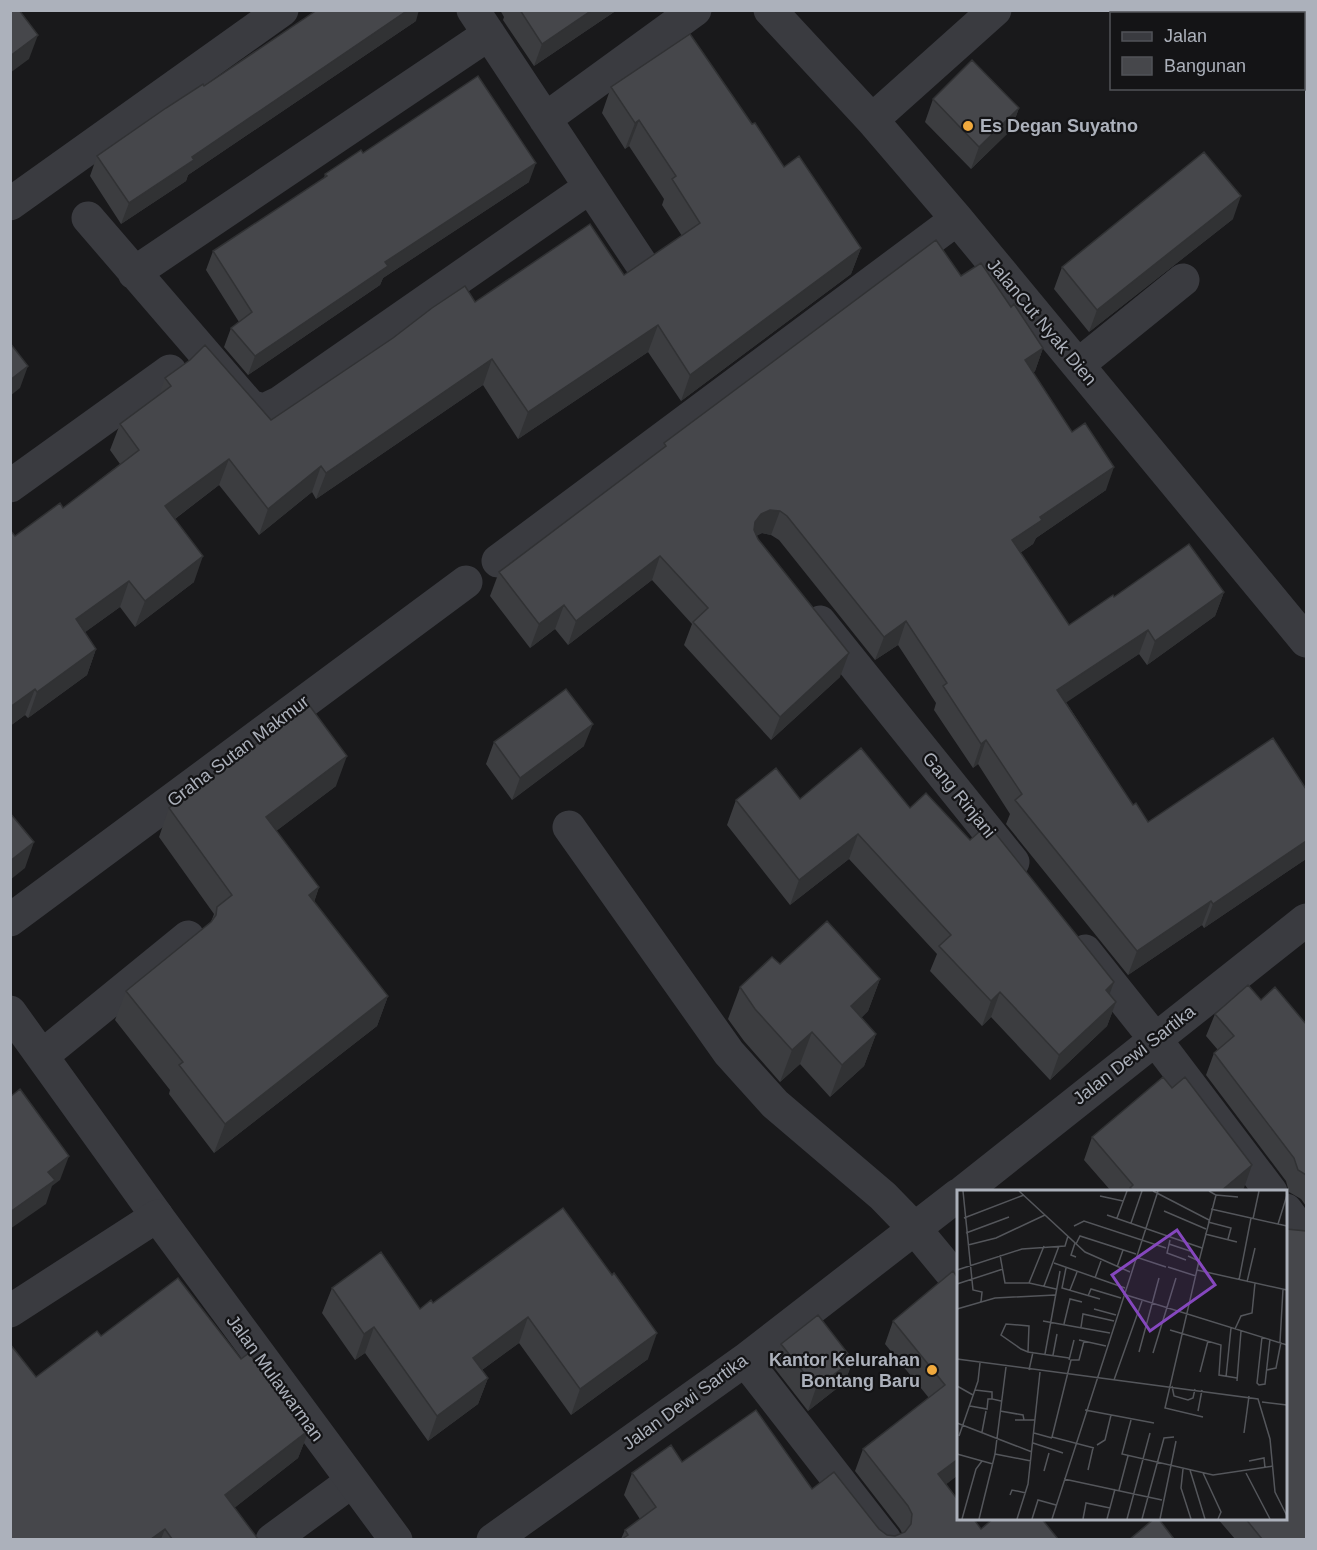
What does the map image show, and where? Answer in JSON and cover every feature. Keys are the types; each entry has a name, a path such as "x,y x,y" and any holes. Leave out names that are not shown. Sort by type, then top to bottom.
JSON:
{"street":[{"path":"10,204 282,10"},
{"name":"JalanCut Nyak Dien","path":"770,10 872,120 957,219 1305,637"},
{"path":"872,120 995,10"},
{"path":"545,119 683,13"},
{"path":"134,273 481,22 640,262"},
{"path":"88,218 250,406 264,410 279,403 590,187"},
{"path":"498,561 957,219"},
{"path":"1078,365 1184,280"},
{"path":"10,486 170,371"},
{"name":"Graha Sutan Makmur","path":"10,920 466,582"},
{"name":"Gang Rinjani","path":"801,598 1029,883"},
{"path":"569,827 729,1053 776,1104 883,1196 915,1229 957,1280"},
{"name":"Jalan Dewi Sartika","path":"964,1190 1306,920"},
{"path":"1066,929 1155,1039 1270,1190"},
{"path":"42,1056 188,938"},
{"name":"Jalan Mulawarman","path":"10,1012 351,1482 396,1539"},
{"name":"Jalan Dewi Sartika","path":"493,1539 745,1360 957,1196"},
{"path":"1287,1211 1306,1237"},
{"path":"10,1311 157,1216"},
{"path":"745,1360 885,1539"},
{"path":"272,1539 351,1482"}],"building":[{"path":"10,10 19,10 38,35 10,56"},
{"path":"317,10 408,10 192,157 194,160 129,203 97,156 166,108 203,84 204,86"},
{"path":"520,10 592,10 542,44"},
{"path":"690,34 784,167 799,156 861,248 690,375 658,325 528,412 492,359 326,473 321,466 268,509 229,459 165,506 203,556 145,601 129,581 76,619 96,649 37,692 35,689 10,707 10,530 15,536 60,503 63,508 139,450 120,424 171,386 165,378 190,360 205,345 271,420 393,338 465,286 475,302 590,224 624,275 700,223 672,179 676,176 639,120 635,123 611,87"},
{"path":"972,60 1019,108 979,147 933,99"},
{"path":"478,76 536,163 385,262 388,266 255,356 231,328 252,312 213,251 327,176 325,174 361,150 363,153"},
{"path":"1204,152 1241,196 1097,310 1062,267"},
{"path":"936,240 961,276 981,263 1011,307 1014,304 1043,348 1025,360 1072,432 1085,423 1114,467 1040,517 1042,520 1012,540 1069,625 1113,595 1114,597 1189,544 1224,592 1155,641 1148,630 1057,690 1133,805 1136,803 1148,822 1273,738 1306,789 1306,841 1213,904 1211,901 1137,951 1015,800 1022,794 986,740 981,744 943,686 947,683 906,621 884,637 787,516 780,511 770,510 761,514 755,522 754,530 758,539 849,653 780,717 693,622 708,608 660,556 576,621 564,605 539,624 499,572 666,446 664,443"},
{"path":"10,343 28,366 10,380"},
{"path":"566,689 593,724 520,778 494,742"},
{"path":"309,705 347,756 266,817 319,887 309,895 388,996 225,1124 179,1065 183,1062 126,991 211,922 216,915 217,907 232,895 169,808"},
{"path":"861,748 910,808 926,793 970,840 988,824 1114,982 1106,990 1116,1002 1059,1055 1000,992 991,1001 939,946 951,935 858,834 799,880 736,800 776,768 800,799"},
{"path":"10,813 34,842 10,861"},
{"path":"827,921 880,979 851,1006 876,1034 842,1065 812,1032 792,1050 755,1009 740,987 772,957 780,964"},
{"path":"1248,985 1261,1000 1275,987 1306,1024 1306,1175 1298,1170 1294,1158 1214,1053 1234,1036 1215,1014"},
{"path":"1163,1077 1172,1088 1185,1077 1252,1165 1222,1190 1133,1190 1130,1188 1133,1185 1092,1137"},
{"path":"20,1089 69,1156 48,1172 55,1180 10,1212 10,1097"},
{"path":"563,1208 657,1333 580,1389 528,1317 473,1358 488,1378 437,1416 374,1327 364,1334 332,1288 381,1252 420,1309 431,1300 433,1303"},
{"path":"1287,1229 1306,1231 1306,1539 1262,1539 1247,1520 1287,1520"},
{"path":"953,1271 957,1277 957,1460 938,1474 957,1499 957,1520 974,1520 981,1529 992,1520 1043,1520 1058,1539 622,1539 628,1535 625,1530 656,1507 632,1473 671,1445 682,1462 756,1410 812,1489 834,1472 879,1529 887,1535 895,1536 905,1532 911,1524 912,1514 908,1506 863,1449 945,1385 893,1321"},
{"path":"178,1278 241,1359 249,1353 309,1430 225,1495 258,1539 172,1539 165,1529 151,1539 10,1539 10,1344 36,1377 97,1331 101,1336"},
{"path":"818,1315 853,1360 816,1388 781,1344"},
{"path":"1153,1520 1160,1520 1174,1539 1130,1539"}],"place":[{"name":"Es Degan Suyatno","path":"968,126"},
{"name":"Kantor Kelurahan Bontang Baru","path":"932,1370"}]}
